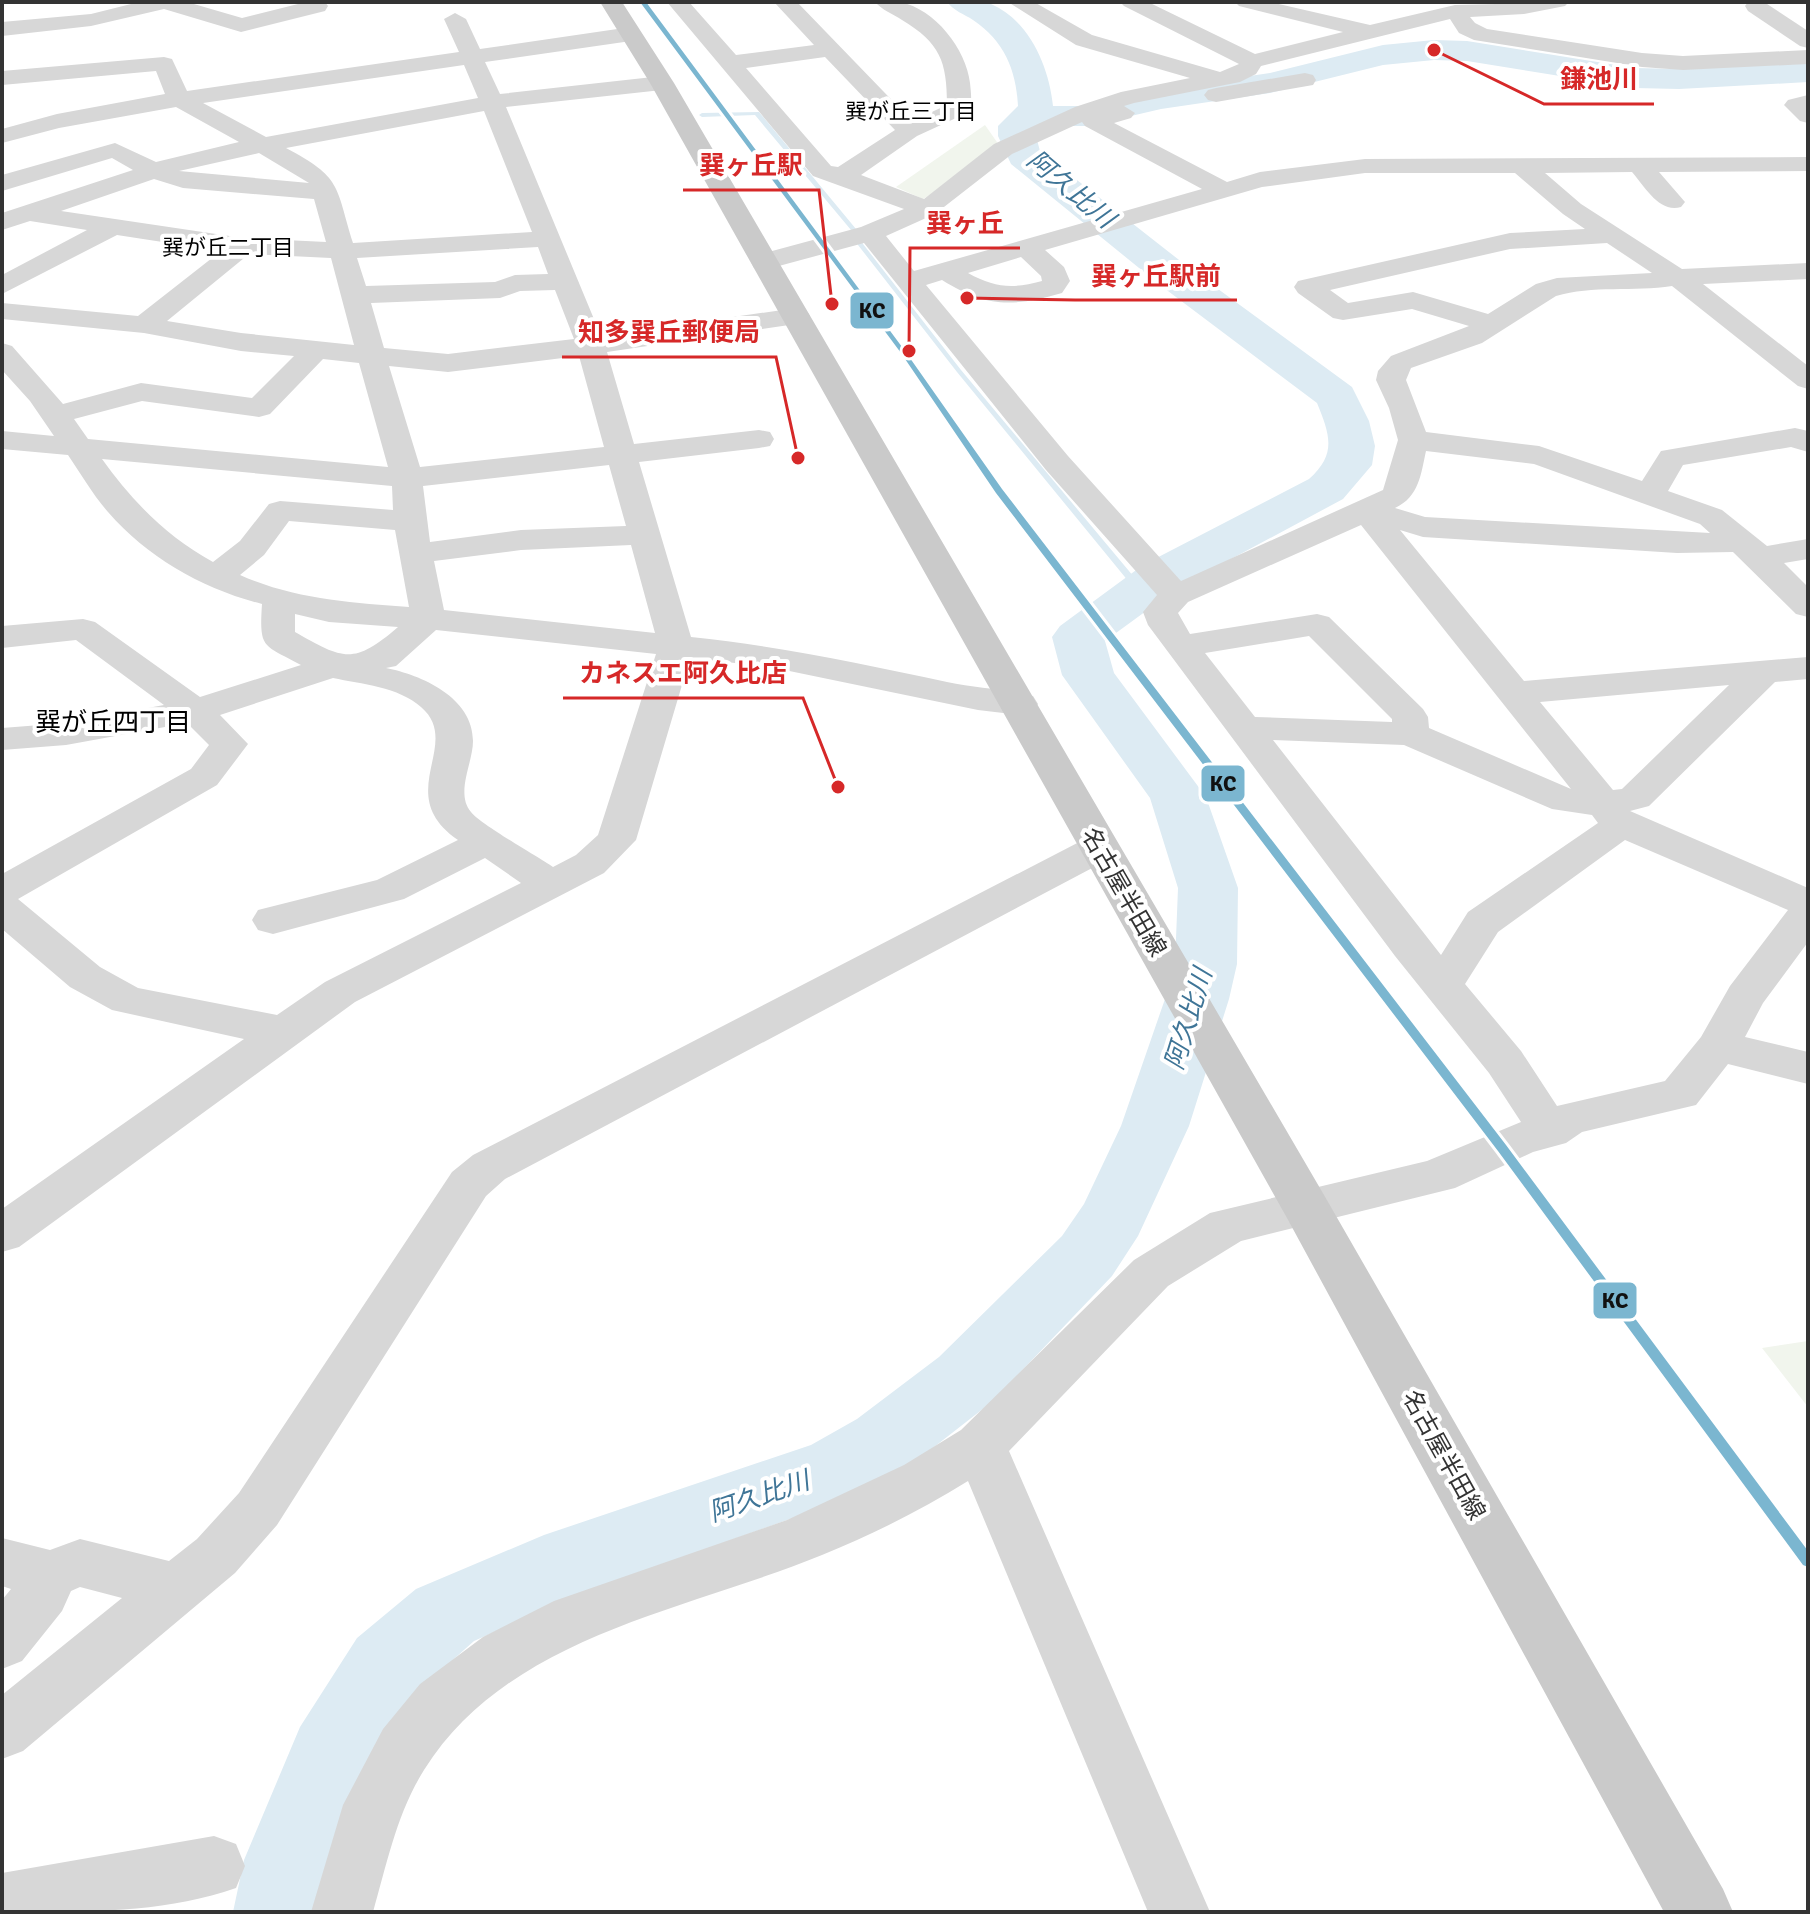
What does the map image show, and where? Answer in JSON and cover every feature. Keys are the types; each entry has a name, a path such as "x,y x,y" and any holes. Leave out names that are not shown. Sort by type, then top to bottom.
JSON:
{"main road":[{"name":"名古屋半田線","path":"611,2 662,83 1020,704 1700,1912"}],"street":[{"path":"2,21 17,2"},
{"path":"2,29 50,25 99,27 165,2 241,25 317,6 307,2"},
{"path":"233,2 246,6 261,2"},
{"path":"678,2 822,171 926,209"},
{"path":"785,2 909,131"},
{"path":"842,176 909,131 959,108 958,64 935,29 886,2"},
{"path":"1019,2 1084,40 1219,79"},
{"path":"1131,2 1252,61 1375,32 1445,7 1524,8 1558,2"},
{"path":"1751,4 1793,6"},
{"path":"1751,4 1808,41"},
{"path":"1184,29 1230,7 1375,32"},
{"path":"1445,7 1467,28 1482,35 1597,55 1683,63 1808,57"},
{"path":"2,1234 340,992 552,885 590,864 616,840 676,646 591,346 455,19"},
{"path":"50,25 61,48"},
{"path":"2,136 57,121 179,99 631,34"},
{"path":"730,63 831,49"},
{"path":"764,262 870,233 926,209 1003,149 1029,138 1129,97 1219,79 1248,69 1252,61"},
{"path":"2,78 164,64 179,99 265,144 312,172 322,182 407,478 428,619"},
{"path":"1072,121 1161,102 1305,80"},
{"path":"14,217 201,156 492,102 662,83"},
{"path":"1808,102 1796,105 1808,116"},
{"path":"1072,121 1224,190"},
{"path":"2,183 115,150 154,171 183,180 325,192"},
{"path":"909,281 1106,222 1282,175 1365,166 1796,164 1808,189"},
{"path":"1521,165 1572,209 1677,277 1808,380"},
{"path":"1640,166 1672,202"},
{"path":"14,217 114,226 243,246 344,251 545,239"},
{"path":"2,286 114,226"},
{"path":"870,233 983,377 1176,595"},
{"path":"1494,325 1413,300 1343,312 1308,287 1510,241 1612,235"},
{"path":"144,325 243,246"},
{"path":"943,269 995,296 1011,299 1052,287 1056,281 1054,273 1024,246"},
{"path":"1550,1131 1505,1062 1442,986 1242,728 1181,646 1160,612 1176,595 1394,497 1402,487 1413,440 1404,408 1391,380 1393,371 1401,362 1472,337 1546,290 1567,284 1640,283 1677,277 1808,271"},
{"path":"356,295 500,290 515,283 563,282"},
{"path":"2,311 144,325 241,342 448,363 796,316"},
{"path":"56,415 141,392 259,408 316,350"},
{"path":"2,352 56,415 119,505 161,543 216,577 243,589 329,612 428,619 770,656 978,699 1020,704"},
{"path":"1650,495 1672,458 1795,437 1808,443"},
{"path":"2,440 407,478 759,439"},
{"path":"1413,440 1539,455 1711,517 1751,549 1808,607"},
{"path":"1366,510 1423,527 1751,549 1808,549"},
{"path":"1366,510 1612,813"},
{"path":"216,577 252,548 280,511 414,537 521,540 643,535"},
{"path":"279,599 277,637 331,667 397,681 434,699 449,720 455,739 445,795 454,819 552,885"},
{"path":"2,739 66,734 195,711 331,667 383,658 428,619"},
{"path":"1181,646 1317,624 1410,717 1410,734"},
{"path":"2,637 83,629 195,711 229,744 204,777 2,891"},
{"path":"1515,693 1808,668"},
{"path":"1442,986 1483,922 1606,838 1612,813 1635,798 1764,672"},
{"path":"1242,728 1410,734 1566,801 1612,813 1808,903"},
{"path":"273,920 390,890 487,841"},
{"path":"2,1731 216,1556 258,1509 469,1184 489,1167 1099,848"},
{"path":"2,907 85,977 127,1000 286,1032"},
{"path":"342,1912 373,1805 404,1749 441,1703 503,1655 574,1619 804,1538 923,1481 980,1446 1151,1273 1227,1226 1438,1176 1520,1139 1550,1131 1569,1119 1680,1094 1718,1046 1745,996 1808,913"},
{"path":"1718,1046 1808,1068"},
{"path":"980,1446 1179,1912"},
{"path":"2,1643 42,1593 26,1568 80,1563 177,1588"},
{"path":"2,1904 214,1866"}],"shaded area":[{"path":"985,125 999,145 933,193 923,199 896,187"},
{"path":"1808,1341 1808,1407 1762,1348"}],"waterway":[{"name":"阿久比川","path":"279,1912 290,1860 331,1756 387,1665 445,1615 544,1571 837,1469 884,1442 966,1379 1087,1256 1113,1217 1155,1126 1206,964 1208,888 1178,797 1088,675 1078,637 1161,576 1326,489 1349,465 1352,446 1347,421 1336,396 1174,276 1024,156 1016,136 1016,126 1036,109 1035,91 1025,58 1017,44 994,20 963,2"},
{"path":"1042,117 1088,116 1161,99 1270,83 1383,55 1434,50 1467,51 1635,78 1679,79 1808,72"},
{"path":"702,115 757,113 854,230 860,244 959,371 1141,591"}],"transit line":[{"name":"KC","path":"643,2 903,352 999,491 1502,1148 1808,1561"}],"place":[{"name":"鎌池川","path":"1434,50"},
{"name":"巽ヶ丘駅前","path":"967,298"},
{"name":"巽ヶ丘駅","path":"832,304"},
{"name":"巽ヶ丘","path":"909,351"},
{"name":"知多巽丘郵便局","path":"798,458"},
{"name":"カネスエ阿久比店","path":"838,787"}],"district":[{"name":"巽が丘三丁目","path":"911,111"},
{"name":"巽が丘二丁目","path":"228,247"},
{"name":"巽が丘四丁目","path":"113,722"}]}
